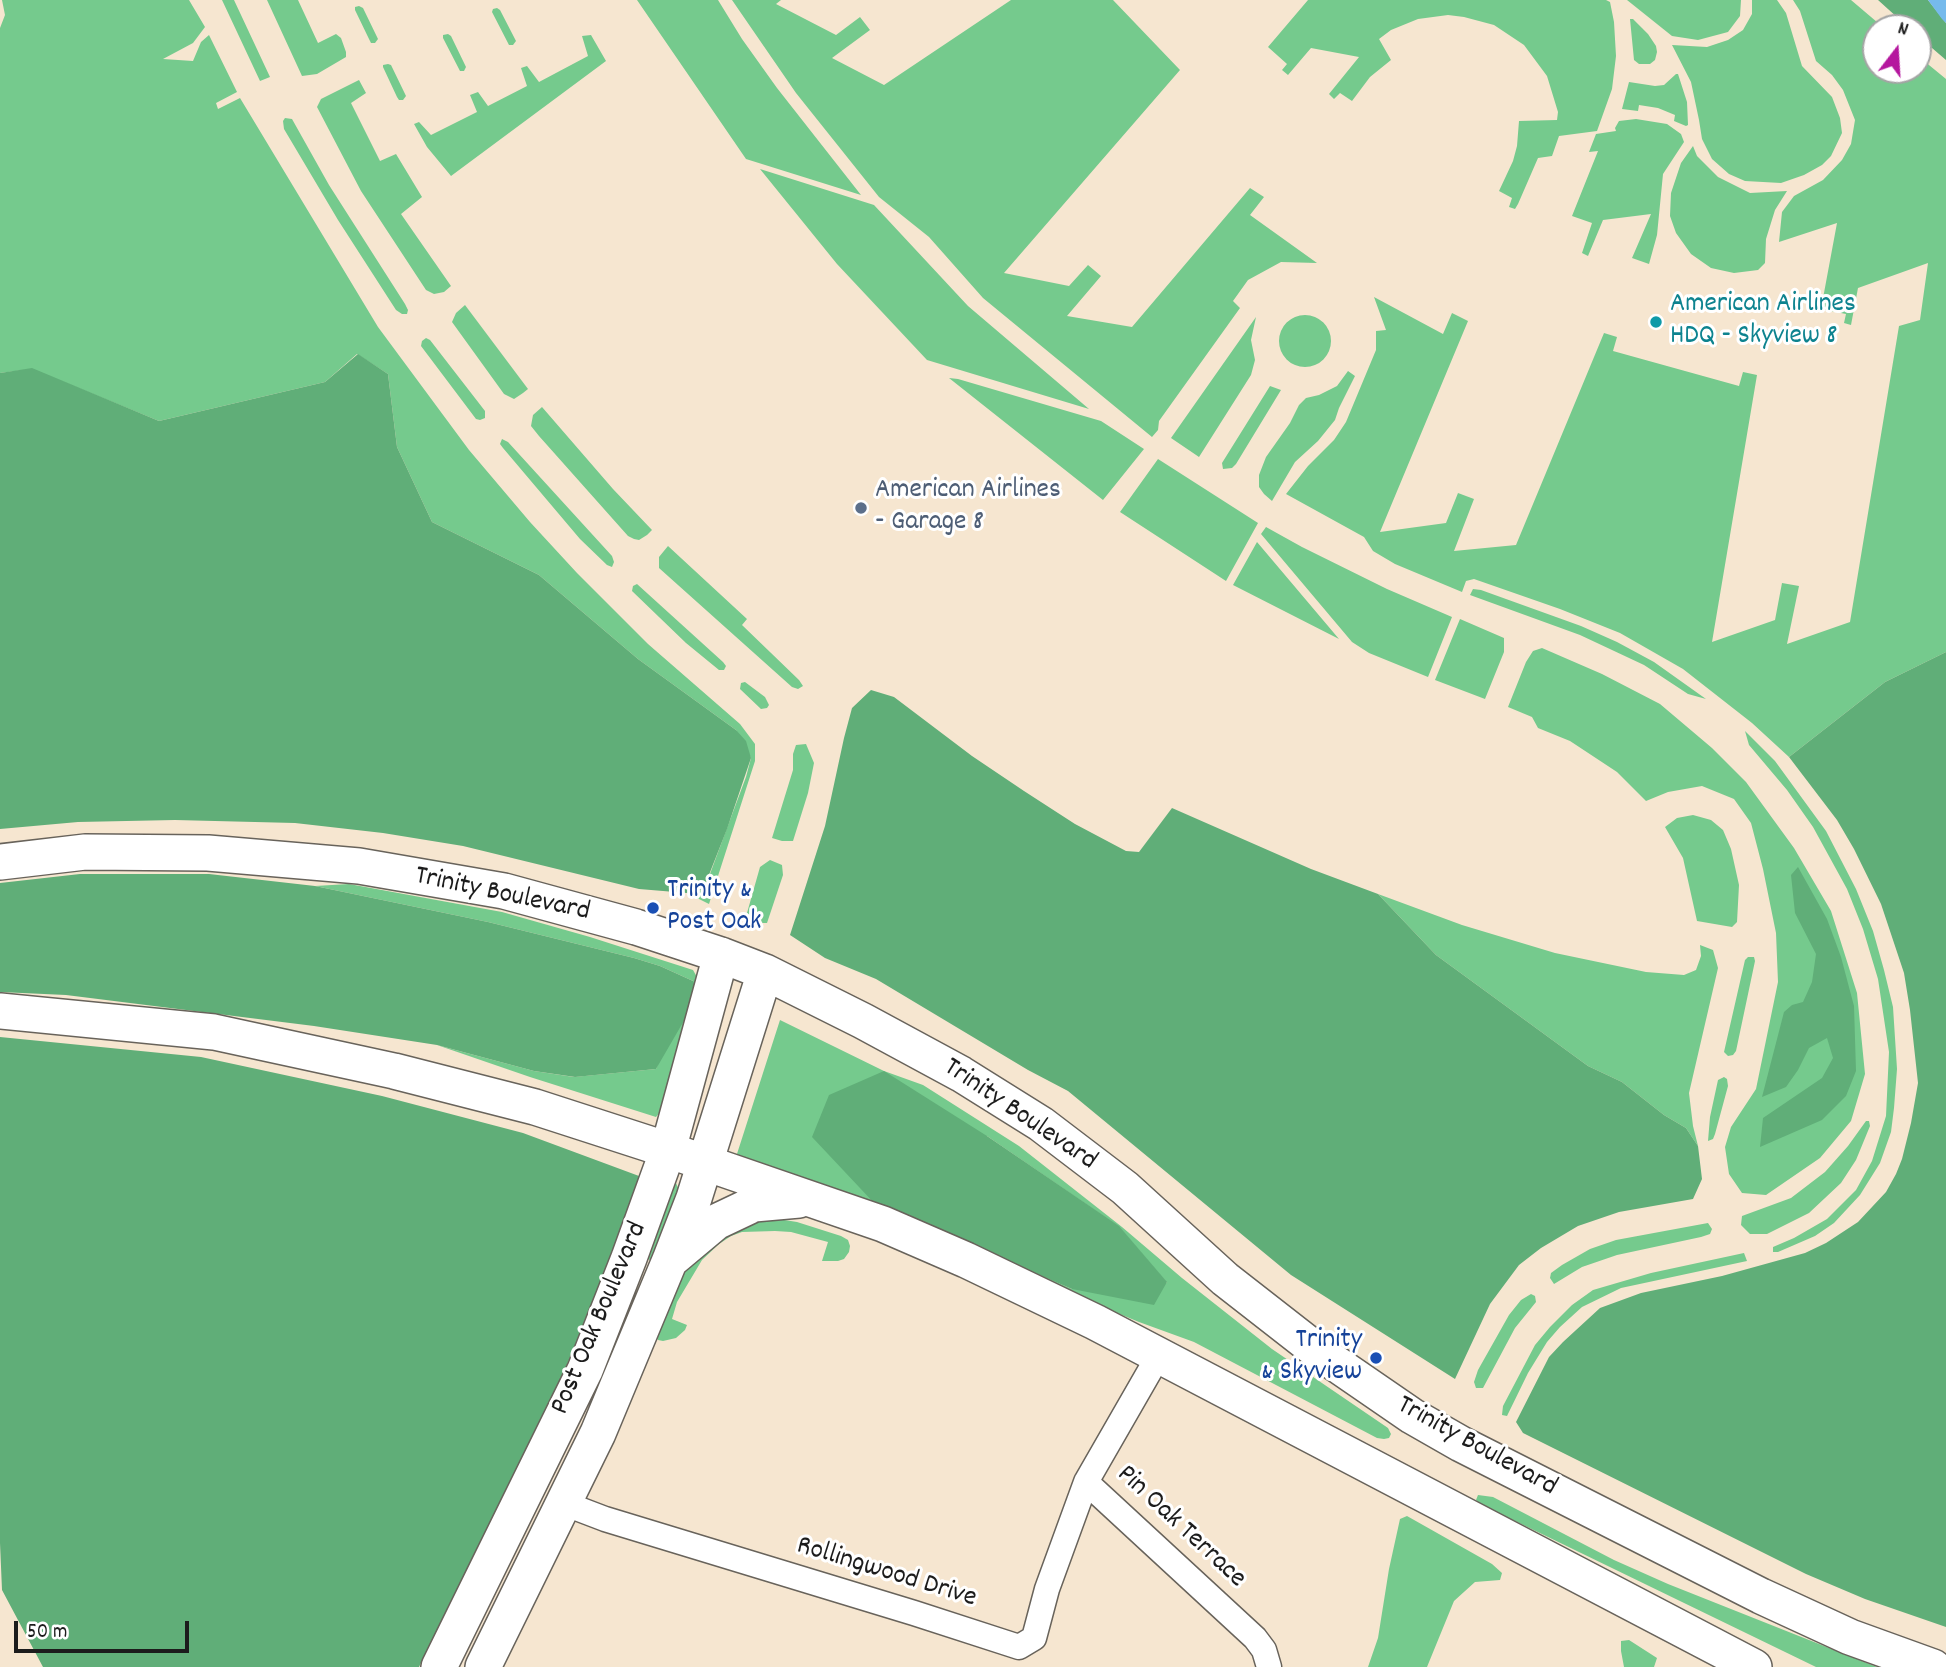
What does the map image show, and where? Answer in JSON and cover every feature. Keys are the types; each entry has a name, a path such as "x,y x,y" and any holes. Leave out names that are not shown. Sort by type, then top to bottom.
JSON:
{"main road":[{"name":"Trinity Boulevard","path":"0,862 85,852 194,853 359,866 504,891 636,927 765,972 961,1074 1041,1124 1125,1188 1225,1279 1317,1350 1412,1416 1761,1596 1850,1637 1933,1667"},
{"name":"Post Oak Boulevard","path":"439,1667 580,1379 629,1258 668,1150 721,955"},
{"name":"Post Oak Boulevard","path":"483,1667 598,1433 670,1260 705,1164 765,972"},
{"path":"0,1011 214,1032 394,1071 535,1107 883,1224 966,1260 1159,1355 1754,1667"},
{"path":"670,1260 716,1222 754,1204 813,1199"},
{"path":"545,1451 563,1436 581,1431 598,1433 580,1379"}],"street":[{"name":"Pin Oak Terrace","path":"1159,1355 1086,1482 1255,1637 1264,1650 1269,1667"},
{"name":"Rollingwood Drive","path":"563,1503 605,1519 1019,1647 1034,1637 1047,1589 1086,1482"}],"green space":[{"path":"2,0 189,0 205,27 193,43 163,59 193,61 201,42 209,35 237,92 216,103 218,109 240,98 378,327 469,450 577,573 648,644 740,724 755,744 755,761 709,904 687,893 704,890 746,777 751,758 736,730 638,659 539,575 432,522 397,447 388,374 357,354 325,382 159,421 32,369 0,373 0,28 5,15"},
{"path":"222,0 234,0 270,77 260,81"},
{"path":"267,0 298,0 318,43 336,34 341,38 346,57 317,74 302,76"},
{"path":"637,0 718,0 777,88 861,195 746,159"},
{"path":"732,0 781,0 776,4 836,35 860,17 870,30 832,58 884,85 1011,0 1113,0 1180,70 1004,273 1069,286 1088,265 1101,276 1067,316 1132,327 1250,188 1264,197 1250,215 1317,263 1281,262 1248,280 1233,301 1240,308 1159,421 1158,430 1152,437 983,298 929,237 879,197 796,93"},
{"path":"1308,0 1606,0 1610,2 1614,22 1616,56 1612,89 1597,131 1559,136 1552,156 1538,158 1515,209 1509,207 1512,198 1499,191 1513,161 1519,121 1557,120 1558,112 1547,76 1524,45 1494,25 1464,17 1448,15 1418,19 1391,30 1379,39 1391,60 1370,77 1352,101 1340,93 1334,99 1329,94 1359,57 1311,48 1288,75 1282,70 1287,64 1268,47"},
{"path":"1627,0 1741,0 1740,16 1728,32 1698,40 1672,36"},
{"path":"1752,0 1777,0 1786,13 1802,66 1832,97 1840,118 1842,133 1831,156 1822,165 1804,175 1781,183 1745,181 1729,174 1712,159 1702,139 1691,82 1672,45 1707,47 1728,40 1743,30 1752,14"},
{"path":"1793,0 1851,0 1868,14 1862,14 1862,84 1932,84 1932,68 1946,79 1946,652 1885,682 1789,757 1752,723 1683,669 1620,633 1474,579 1466,581 1462,592 1395,564 1373,551 1364,537 1286,494 1308,466 1334,440 1346,422 1376,350 1376,331 1386,330 1374,297 1443,334 1452,313 1468,321 1380,532 1446,523 1458,493 1474,499 1454,551 1516,545 1604,333 1617,337 1613,351 1739,386 1743,372 1757,375 1712,642 1775,620 1782,583 1799,586 1787,644 1850,622 1899,326 1920,320 1928,263 1858,288 1851,325 1844,323 1846,314 1821,309 1837,223 1779,242 1782,212 1794,196 1823,180 1842,160 1851,144 1855,120 1843,90 1832,75 1816,61 1800,11"},
{"path":"1878,0 1928,0 1946,23 1946,60 1932,48 1932,14 1894,14"},
{"path":"355,7 363,8 378,39 375,43 371,43 355,10"},
{"path":"497,8 516,41 513,45 509,45 492,12"},
{"path":"1630,19 1648,34 1656,46 1655,60 1650,64 1639,64 1634,60"},
{"path":"448,34 466,67 464,71 460,71 443,38 443,35"},
{"path":"591,35 606,61 451,176 427,147 414,124 419,122 431,135 477,112 470,95 478,92 488,106 527,86 521,68 527,66 539,82 588,56 582,36"},
{"path":"391,65 406,96 403,100 397,97 383,67"},
{"path":"1676,74 1687,102 1688,125 1674,121 1675,115 1658,108 1639,105 1638,111 1622,109 1629,82 1664,85"},
{"path":"359,80 366,93 351,103 380,161 396,154 422,197 401,214 451,286 444,292 434,294 426,290 361,191 317,107 321,99"},
{"path":"285,118 292,119 329,185 405,304 407,314 396,310 338,220 284,129"},
{"path":"1636,119 1667,124 1681,134 1684,142 1663,174 1657,235 1649,264 1632,258 1651,214 1603,220 1588,256 1582,253 1592,223 1572,216 1598,151 1589,152 1596,134 1616,131 1619,121"},
{"path":"1693,146 1697,156 1718,177 1750,193 1787,191 1775,210 1766,239 1765,263 1758,270 1734,273 1711,268 1691,254 1676,233 1670,216 1671,193 1681,163"},
{"path":"760,169 874,205 968,306 1089,409 927,360 837,264"},
{"path":"465,305 528,389 514,399 504,394 452,322 456,313"},
{"path":"1305,315 1315,317 1323,323 1329,331 1329,351 1323,359 1315,365 1305,367 1295,365 1287,359 1281,351 1279,341 1281,331 1287,323 1295,317"},
{"path":"1256,317 1251,340 1255,360 1251,375 1199,457 1171,438"},
{"path":"426,338 485,411 485,418 476,419 421,346"},
{"path":"358,354 388,374 397,447 432,522 539,575 638,659 736,730 746,741 751,758 703,890 687,893 639,889 463,846 295,823 175,820 78,822 0,829 0,373 32,368 159,421 325,382"},
{"path":"1348,371 1355,376 1335,420 1318,441 1295,462 1272,501 1259,487 1259,475 1266,457 1299,405 1306,398 1337,386"},
{"path":"949,378 1101,421 1144,449 1103,500"},
{"path":"1270,386 1281,390 1236,464 1232,468 1223,469 1222,463"},
{"path":"542,407 652,530 647,535 639,540 628,536 539,436 531,426 533,415"},
{"path":"502,439 508,442 612,556 612,567 580,539 503,448 500,444"},
{"path":"1158,459 1258,523 1226,581 1120,512"},
{"path":"1266,527 1387,589 1452,617 1428,677 1369,653 1352,642 1261,534"},
{"path":"1257,542 1339,639 1233,585"},
{"path":"668,546 747,619 742,625 803,686 798,689 792,687 659,568 659,557"},
{"path":"637,584 723,662 726,666 724,670 719,670 686,643 632,591"},
{"path":"1473,589 1581,626 1617,642 1654,662 1706,699 1688,694 1644,665 1580,635 1470,595"},
{"path":"1460,619 1504,638 1504,652 1485,699 1435,680"},
{"path":"1542,648 1602,674 1660,704 1712,748 1746,782 1794,848 1831,911 1857,993 1865,1074 1851,1121 1820,1158 1766,1195 1742,1193 1729,1174 1725,1147 1731,1127 1756,1089 1778,982 1776,933 1751,823 1734,799 1702,786 1668,792 1646,801 1617,772 1570,741 1538,728 1532,717 1508,707 1526,662 1533,651"},
{"path":"1946,652 1946,1627 1865,1599 1806,1574 1523,1433 1516,1422 1549,1357 1600,1308 1641,1293 1722,1276 1805,1253 1858,1222 1886,1192 1902,1159 1918,1083 1904,973 1881,904 1854,849 1837,820 1789,757 1885,682"},
{"path":"745,682 765,697 769,705 767,708 761,709 740,689 741,683"},
{"path":"871,690 894,697 972,756 1024,791 1075,824 1126,851 1139,852 1172,808 1311,869 1378,894 1436,955 1588,1066 1622,1082 1664,1115 1686,1128 1698,1146 1702,1179 1693,1199 1619,1212 1578,1226 1541,1248 1519,1265 1490,1304 1455,1379 1291,1275 1068,1091 876,979 825,958 790,935 825,826 852,708"},
{"path":"1745,731 1775,761 1826,831 1856,889 1873,931 1893,1007 1897,1069 1891,1132 1880,1163 1860,1195 1834,1223 1815,1236 1778,1252 1773,1252 1773,1247 1827,1219 1856,1190 1872,1161 1886,1116 1889,1052 1878,979 1863,929 1847,889 1813,827 1787,790 1749,745"},
{"path":"806,744 814,763 793,841 772,838 793,770 796,745"},
{"path":"1693,815 1711,820 1723,830 1731,849 1739,885 1737,922 1732,927 1697,921 1683,858 1665,827 1677,818"},
{"path":"770,860 782,865 783,875 767,923 757,923 747,913 760,867"},
{"path":"1798,867 1827,919 1841,957 1854,1006 1856,1071 1846,1096 1822,1120 1760,1147 1763,1118 1822,1078 1833,1058 1827,1038 1809,1048 1786,1087 1762,1097 1784,1012 1792,1005 1803,1002 1812,982 1816,954 1795,913 1791,875"},
{"path":"80,874 209,874 315,886 488,922 634,958 693,981 696,988 689,1012 656,1069 575,1077 534,1071 437,1045 314,1026 66,995 0,992 0,883"},
{"path":"349,884 502,912 693,970 701,984 661,1111 656,1117 437,1045 534,1071 574,1077 656,1069 693,981 634,958 488,922 315,886"},
{"path":"1378,894 1462,925 1555,953 1646,972 1684,975 1696,970 1701,956 1700,945 1713,950 1718,968 1689,1093 1698,1146 1686,1128 1664,1115 1622,1082 1588,1066 1436,955"},
{"path":"1754,957 1755,961 1736,1051 1728,1056 1724,1052 1745,960"},
{"path":"780,1020 884,1071 923,1085 1019,1146 1272,1349 1388,1428 1391,1434 1389,1438 1377,1438 1194,1342 1071,1294 1023,1267 1072,1289 1167,1283 1118,1226 987,1136 875,1204 736,1157"},
{"path":"0,1037 201,1057 382,1096 523,1133 639,1176 613,1252 564,1372 419,1667 43,1667 2,1590"},
{"path":"884,1071 987,1136 1119,1226 1167,1282 1154,1305 1072,1289 875,1204 812,1137 829,1095"},
{"path":"1724,1077 1728,1086 1715,1134 1713,1139 1708,1141 1718,1080"},
{"path":"1866,1121 1869,1121 1870,1126 1856,1160 1841,1183 1809,1213 1767,1234 1750,1234 1741,1225 1742,1216 1791,1198 1825,1172"},
{"path":"669,1182 676,1183 679,1190 654,1262 648,1259 660,1207"},
{"path":"778,1219 841,1236 848,1240 849,1252 844,1259 838,1261 822,1261 828,1242 791,1232 775,1231 742,1232 731,1236 702,1260 677,1302 672,1319 687,1325 685,1330 676,1338 658,1340 655,1335 664,1308 694,1255 737,1223"},
{"path":"1708,1223 1712,1229 1710,1234 1617,1255 1582,1267 1554,1284 1550,1278 1551,1273 1562,1265 1590,1249 1616,1240"},
{"path":"1744,1253 1747,1261 1621,1288 1582,1307 1547,1342 1507,1416 1502,1415 1503,1406 1535,1345 1572,1305 1593,1290 1651,1273"},
{"path":"1531,1294 1535,1296 1536,1302 1515,1328 1483,1388 1476,1388 1474,1382 1478,1370 1509,1315 1521,1300"},
{"path":"1478,1495 1493,1497 1614,1560 1668,1584 1877,1667 1816,1667 1480,1504 1476,1500"},
{"path":"1407,1516 1492,1564 1502,1573 1500,1580 1475,1582 1454,1601 1427,1667 1368,1667 1378,1638 1400,1519"},
{"path":"1629,1640 1657,1658 1654,1667 1624,1667 1621,1641"}],"water":[{"path":"1928,0 1946,0 1946,23 1942,19"}],"place":[{"name":"American Airlines HDQ - Skyview 8","path":"1656,322"},
{"name":"American Airlines - Garage 8","path":"861,508"},
{"name":"Trinity & Post Oak","path":"653,908"},
{"name":"Trinity & Skyview","path":"1376,1358"}]}
